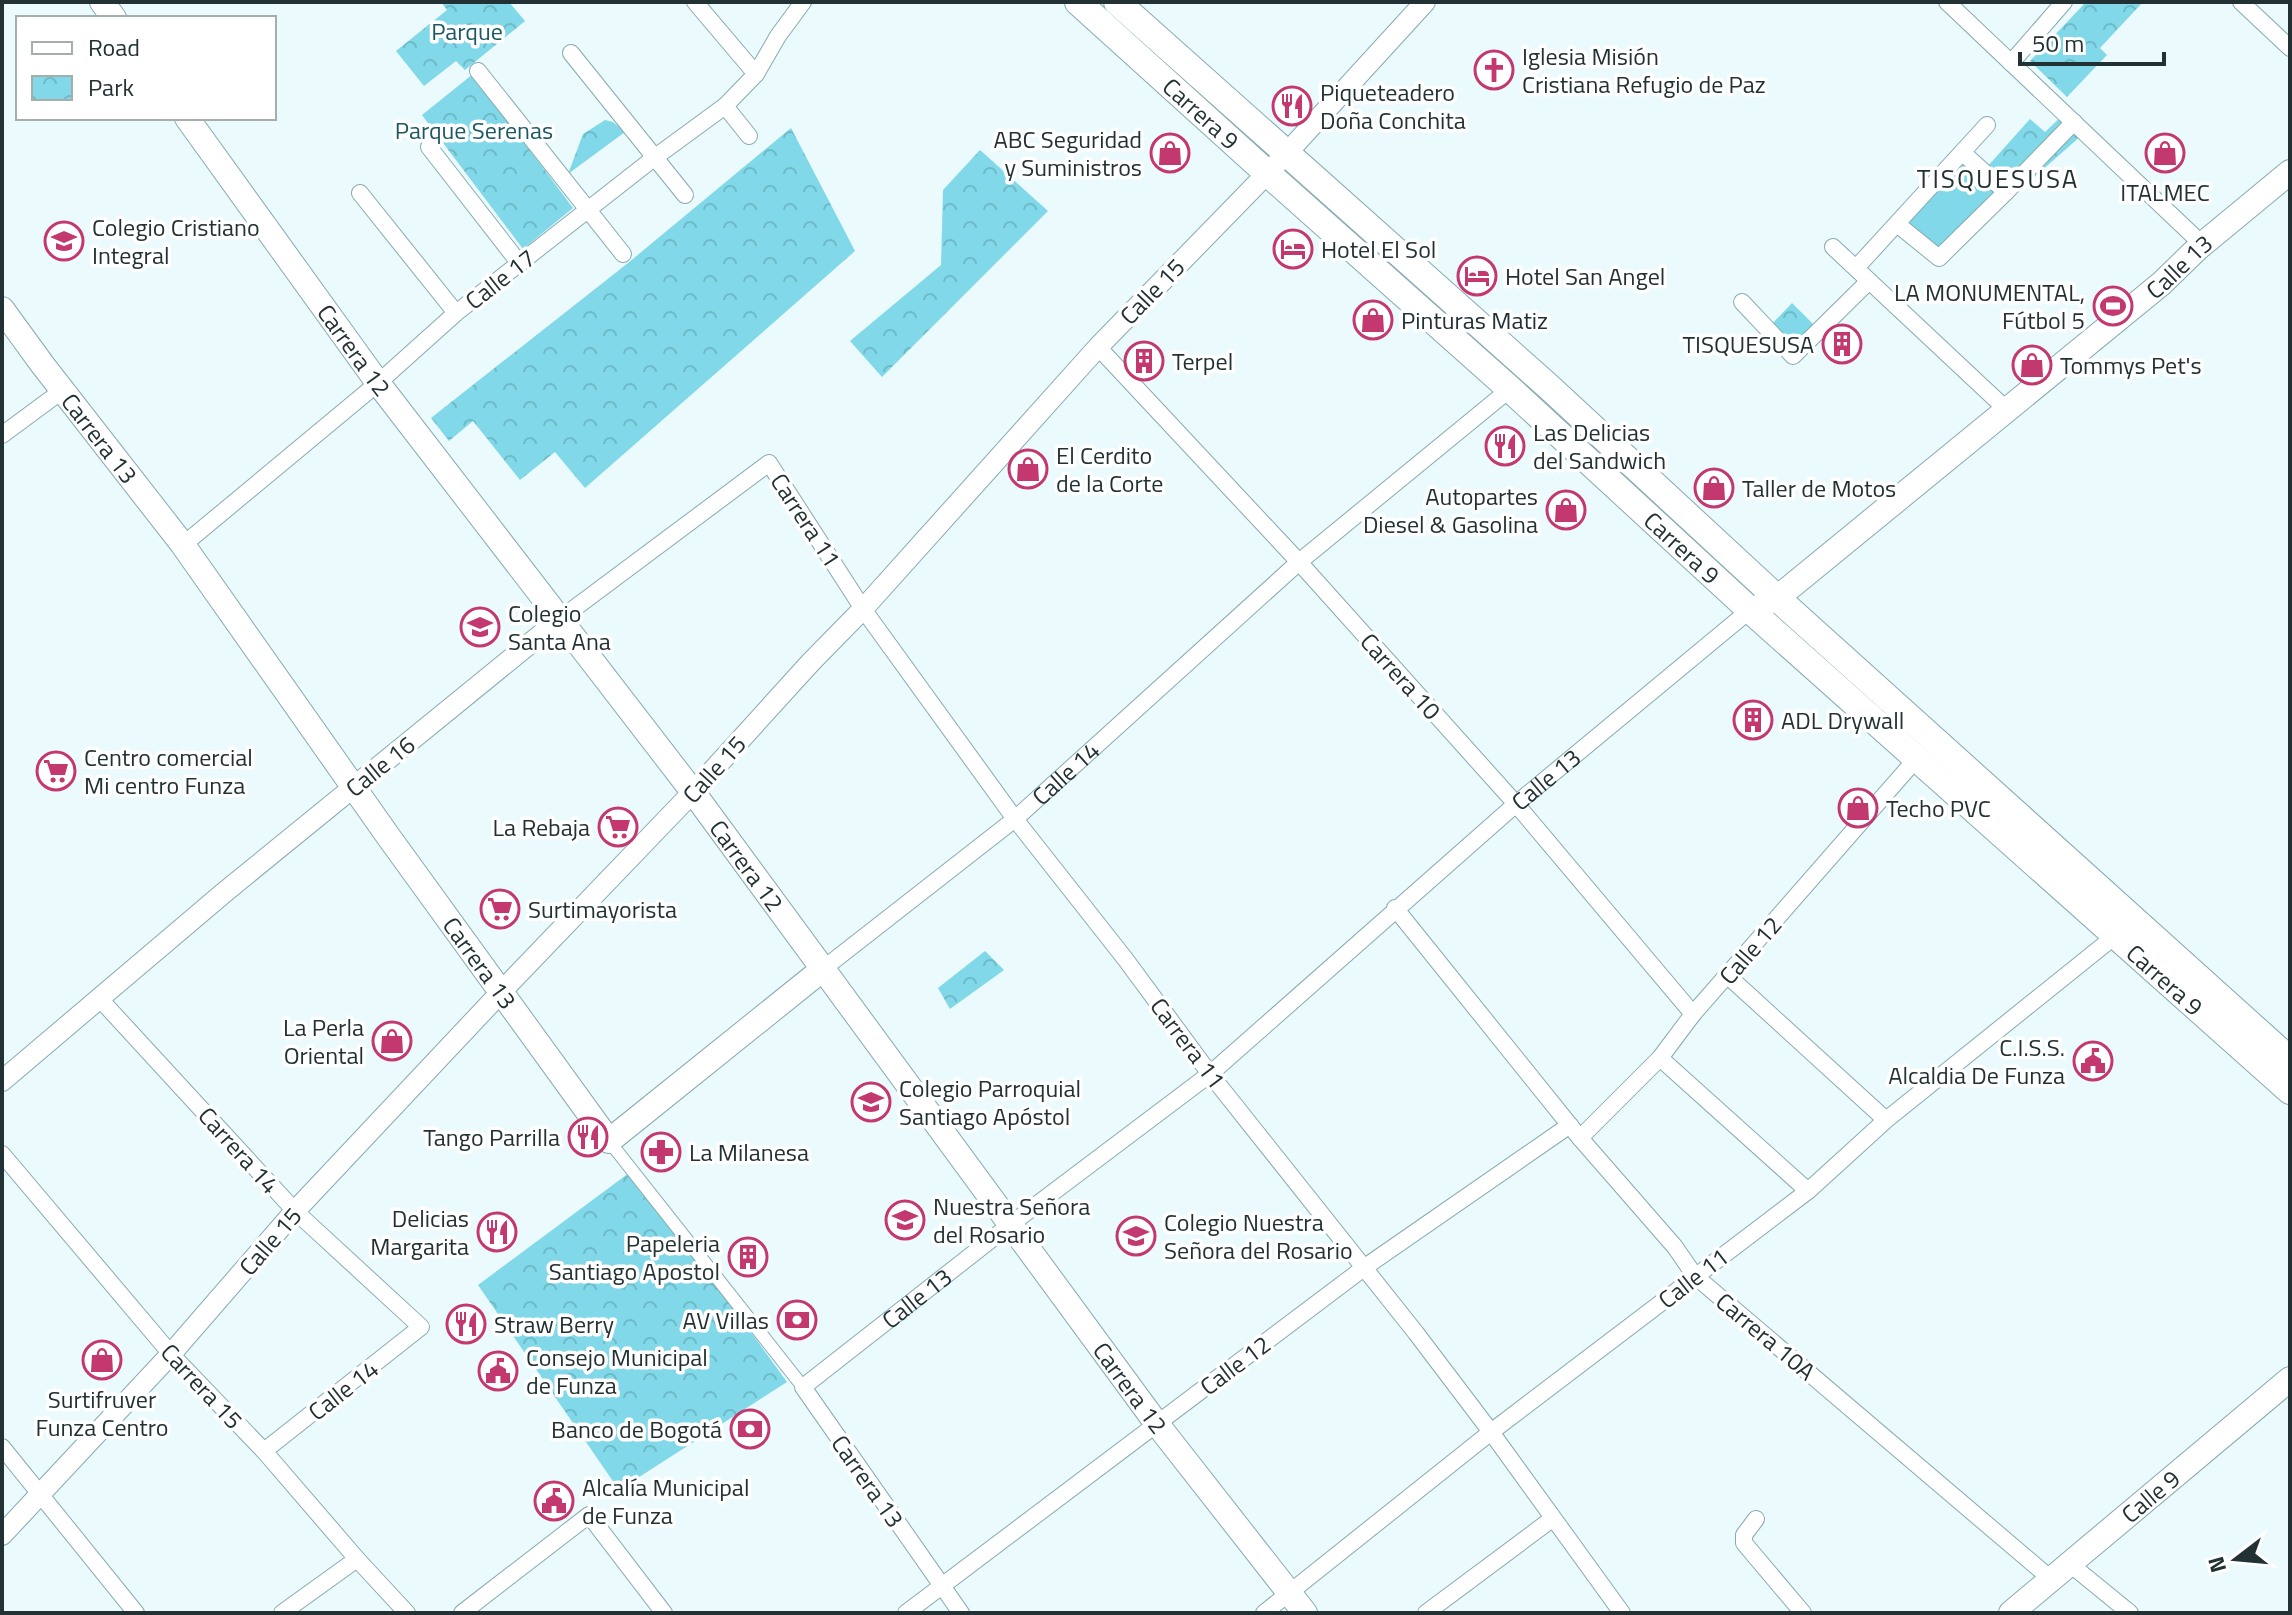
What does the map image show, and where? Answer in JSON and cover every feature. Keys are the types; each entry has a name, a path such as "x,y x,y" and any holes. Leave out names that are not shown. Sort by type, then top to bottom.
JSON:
{"main road":[{"name":"Carrera 9","path":"1078,2 1510,389 1750,610 2290,1091"},
{"name":"Carrera 9","path":"1117,2 1549,387 1777,598 2289,1056"},
{"name":"Carrera 12","path":"188,120 378,383 693,792 1157,1424 1305,1613"},
{"name":"Calle 13","path":"1750,610 1777,598 2162,283 2290,172"},
{"name":"Carrera 13","path":"2,309 183,545 609,1141"},
{"name":"Calle 14","path":"609,1141 823,969"},
{"name":"Calle 9","path":"2011,1613 2290,1379"}],"street":[{"path":"695,2 756,74"},
{"name":"Calle 17","path":"183,545 378,383 456,313 725,106 756,74 803,2"},
{"name":"Calle 15","path":"2,1535 171,1354 295,1211 693,792 863,609 1098,347 1286,154 1425,2"},
{"path":"1947,2 2203,245"},
{"path":"2011,63 2064,2"},
{"path":"2241,2 2290,48"},
{"path":"571,53 685,195"},
{"path":"478,71 623,254"},
{"path":"725,106 749,136"},
{"path":"1897,224 1939,258 2074,122"},
{"path":"1856,268 1987,125"},
{"path":"429,147 520,264"},
{"path":"1963,153 2006,192"},
{"path":"360,193 456,313"},
{"path":"1833,247 2006,409"},
{"path":"1742,302 1793,356 1868,282"},
{"name":"Carrera 10","path":"1098,347 1299,562 1516,804 1693,1014"},
{"name":"Calle 14","path":"823,969 1015,819 1299,562 1510,389"},
{"path":"2,435 63,390"},
{"name":"Carrera 11","path":"769,463 863,609 1015,819 1126,960 1210,1074 1365,1267 1491,1432 1622,1613"},
{"name":"Calle 16","path":"2,1081 226,891 560,619 769,463"},
{"name":"Calle 13","path":"803,1387 1011,1224 1210,1074 1516,804 1750,610"},
{"name":"Calle 12","path":"906,1613 1365,1267 1575,1132 1660,1058 1693,1014 1917,758"},
{"name":"Carrera 10A","path":"1395,908 1575,1132 1675,1247 1695,1276 2061,1571 2130,1613"},
{"name":"Calle 11","path":"1264,1613 1491,1432 1808,1191 1886,1120 2115,936"},
{"path":"1728,976 1886,1120"},
{"name":"Carrera 14","path":"99,998 295,1211 421,1327"},
{"path":"1660,1058 1808,1191"},
{"name":"Carrera 13","path":"609,1141 803,1387 961,1613"},
{"name":"Carrera 15","path":"2,1154 171,1354 264,1451 407,1613"},
{"name":"Calle 14","path":"264,1451 421,1327"},
{"path":"2,1447 136,1613"},
{"path":"462,1613 589,1515 664,1613"},
{"path":"1426,1613 1552,1519"},
{"path":"1756,1519 1744,1535 1744,1543 1803,1613"},
{"path":"282,1613 357,1559"}],"green space":[{"name":"Parque","path":"441,2 509,2 525,21 465,70 456,61 424,86 396,51 447,10"},
{"path":"2086,2 2143,2 2100,48 2107,55 2067,97 2030,61"},
{"name":"Parque Serenas","path":"473,74 573,208 523,249 422,115"},
{"path":"2063,115 2082,135 2015,194 1987,167 2030,119 2045,132"},
{"path":"605,120 613,122 625,132 568,174 583,134"},
{"path":"791,128 855,251 585,488 555,452 520,480 473,421 449,441 431,418 628,263"},
{"path":"980,150 1048,211 882,377 850,341 941,265 943,190"},
{"path":"1963,161 1998,193 1942,253 1907,221"},
{"path":"1792,303 1815,326 1794,347 1772,324"},
{"path":"985,951 1004,970 950,1009 938,988"},
{"path":"633,1170 787,1382 619,1490 478,1285"}],"place":[{"name":"Iglesia Misión Cristiana Refugio de Paz","path":"1494,70"},
{"name":"Piqueteadero Doña Conchita","path":"1292,106"},
{"name":"ABC Seguridad y Suministros","path":"1170,153"},
{"name":"ITALMEC","path":"2165,153"},
{"name":"Colegio Cristiano Integral","path":"64,241"},
{"name":"Hotel El Sol","path":"1293,249"},
{"name":"Hotel San Angel","path":"1477,276"},
{"name":"LA MONUMENTAL, Fútbol 5","path":"2113,306"},
{"name":"Pinturas Matiz","path":"1373,320"},
{"name":"TISQUESUSA","path":"1842,344"},
{"name":"Terpel","path":"1144,361"},
{"name":"Tommys Pet's","path":"2032,365"},
{"name":"Las Delicias del Sandwich","path":"1505,446"},
{"name":"El Cerdito de la Corte","path":"1028,469"},
{"name":"Taller de Motos","path":"1714,488"},
{"name":"Autopartes Diesel & Gasolina","path":"1566,510"},
{"name":"Colegio Santa Ana","path":"480,627"},
{"name":"ADL Drywall","path":"1753,720"},
{"name":"Centro comercial Mi centro Funza","path":"56,771"},
{"name":"Techo PVC","path":"1858,808"},
{"name":"La Rebaja","path":"618,827"},
{"name":"Surtimayorista","path":"500,909"},
{"name":"La Perla Oriental","path":"392,1041"},
{"name":"C.I.S.S. Alcaldia De Funza","path":"2093,1061"},
{"name":"Colegio Parroquial Santiago Apóstol","path":"871,1102"},
{"name":"Tango Parrilla","path":"588,1137"},
{"name":"La Milanesa","path":"661,1152"},
{"name":"Nuestra Señora del Rosario","path":"905,1220"},
{"name":"Delicias Margarita","path":"497,1232"},
{"name":"Colegio Nuestra Señora del Rosario","path":"1136,1236"},
{"name":"Papeleria Santiago Apostol","path":"748,1257"},
{"name":"AV Villas","path":"797,1320"},
{"name":"Straw Berry","path":"466,1324"},
{"name":"Surtifruver Funza Centro","path":"102,1360"},
{"name":"Consejo Municipal de Funza","path":"498,1371"},
{"name":"Banco de Bogotá","path":"750,1429"},
{"name":"Alcalía Municipal de Funza","path":"554,1501"}],"district":[{"name":"TISQUESUSA","path":"1998,178"}]}
